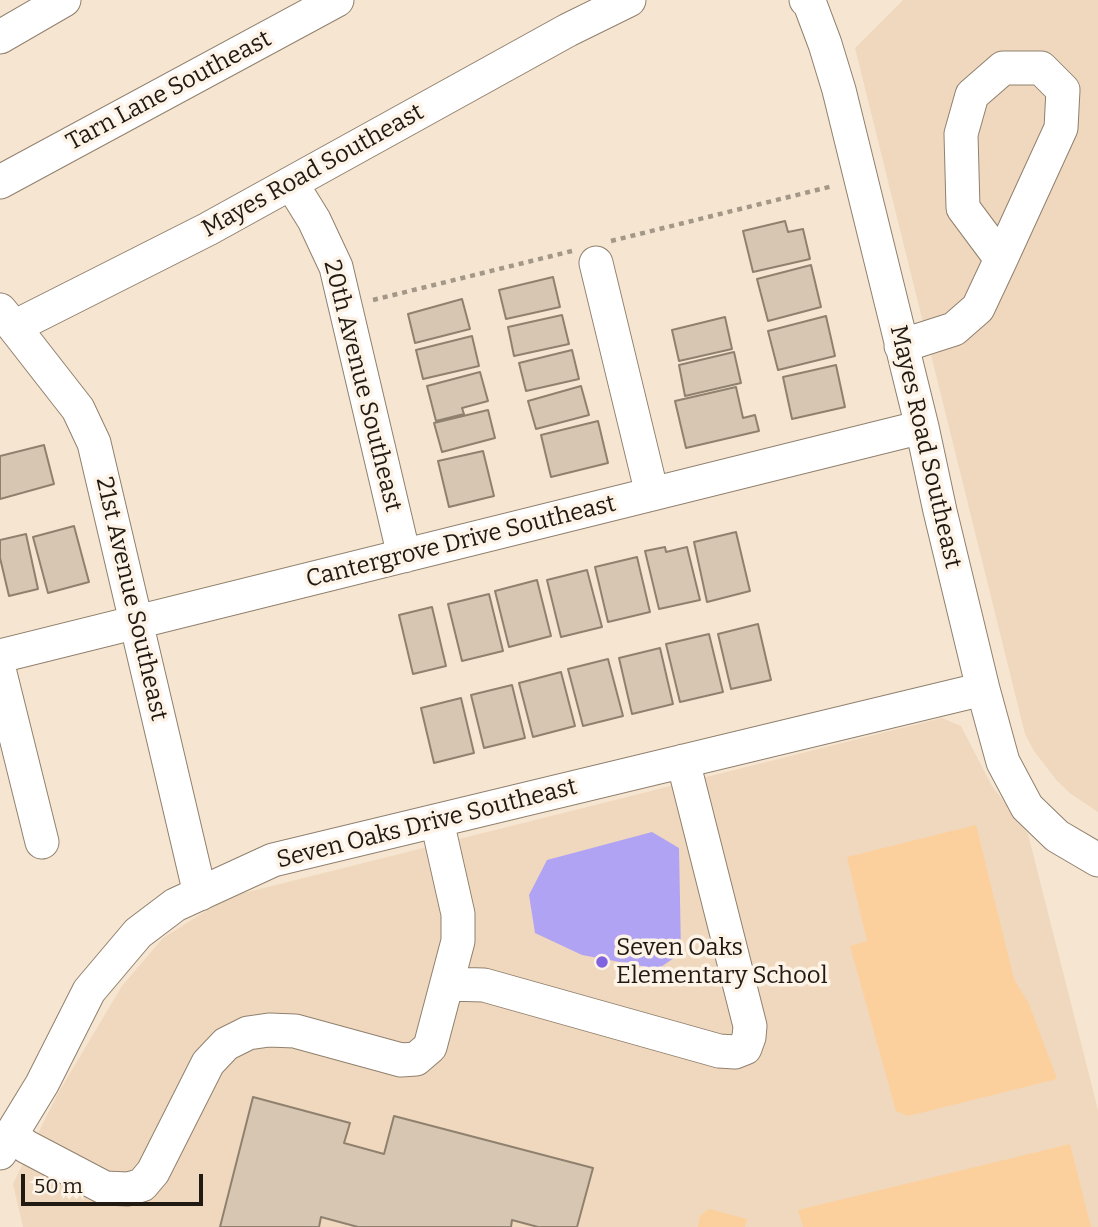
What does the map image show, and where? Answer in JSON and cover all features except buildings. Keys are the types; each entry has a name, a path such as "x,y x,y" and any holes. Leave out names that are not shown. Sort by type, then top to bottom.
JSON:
{"street":[{"path":"16,19 64,0"},
{"name":"Tarn Lane Southeast","path":"0,182 337,0"},
{"name":"Mayes Road Southeast","path":"7,318 208,229 568,30 629,0"},
{"name":"Mayes Road Southeast","path":"806,0 825,44 839,90 983,689 1003,762 1027,807 1057,836 1098,860"},
{"path":"901,346 954,329 978,308 1001,259 1061,128 1063,90 1041,68 1003,68 972,95 961,134 963,208 1001,259"},
{"name":"20th Avenue Southeast","path":"291,183 314,220 335,267 404,556"},
{"path":"596,263 652,494"},
{"name":"21st Avenue Southeast","path":"7,318 78,409 94,443 200,894"},
{"name":"Cantergrove Drive Southeast","path":"0,656 922,427"},
{"path":"0,673 42,842"},
{"name":"Seven Oaks Drive Southeast","path":"5,1144 43,1084 89,991 138,933 176,905 273,860 983,689"},
{"path":"447,984 484,985 719,1051 735,1052 745,1048 750,1026 683,761"},
{"path":"5,1144 27,1147 105,1188 128,1189 142,1185 153,1172 208,1063 226,1044 248,1033 269,1030 295,1031 401,1059 416,1059 430,1046 458,941 458,915 437,821"}],"shaded area":[{"path":"903,0 1098,0 1098,812 1057,781 1034,751 1025,734 855,48"},
{"name":"Seven Oaks Elementary School","path":"942,718 961,726 992,786 1028,834 1098,1110 1098,1227 23,1227 13,1184 57,1095 122,986 163,938 228,897"},
{"path":"976,825 1014,979 1029,1004 1057,1079 908,1116 896,1111 850,946 867,941 847,857"},
{"path":"652,832 679,848 681,953 658,969 582,955 535,933 529,895 547,860"},
{"path":"1070,1144 1091,1227 803,1227 798,1210"},
{"path":"709,1209 747,1219 745,1227 698,1227 700,1216"}],"place":[{"name":"Seven Oaks Elementary School","path":"602,962"}]}
